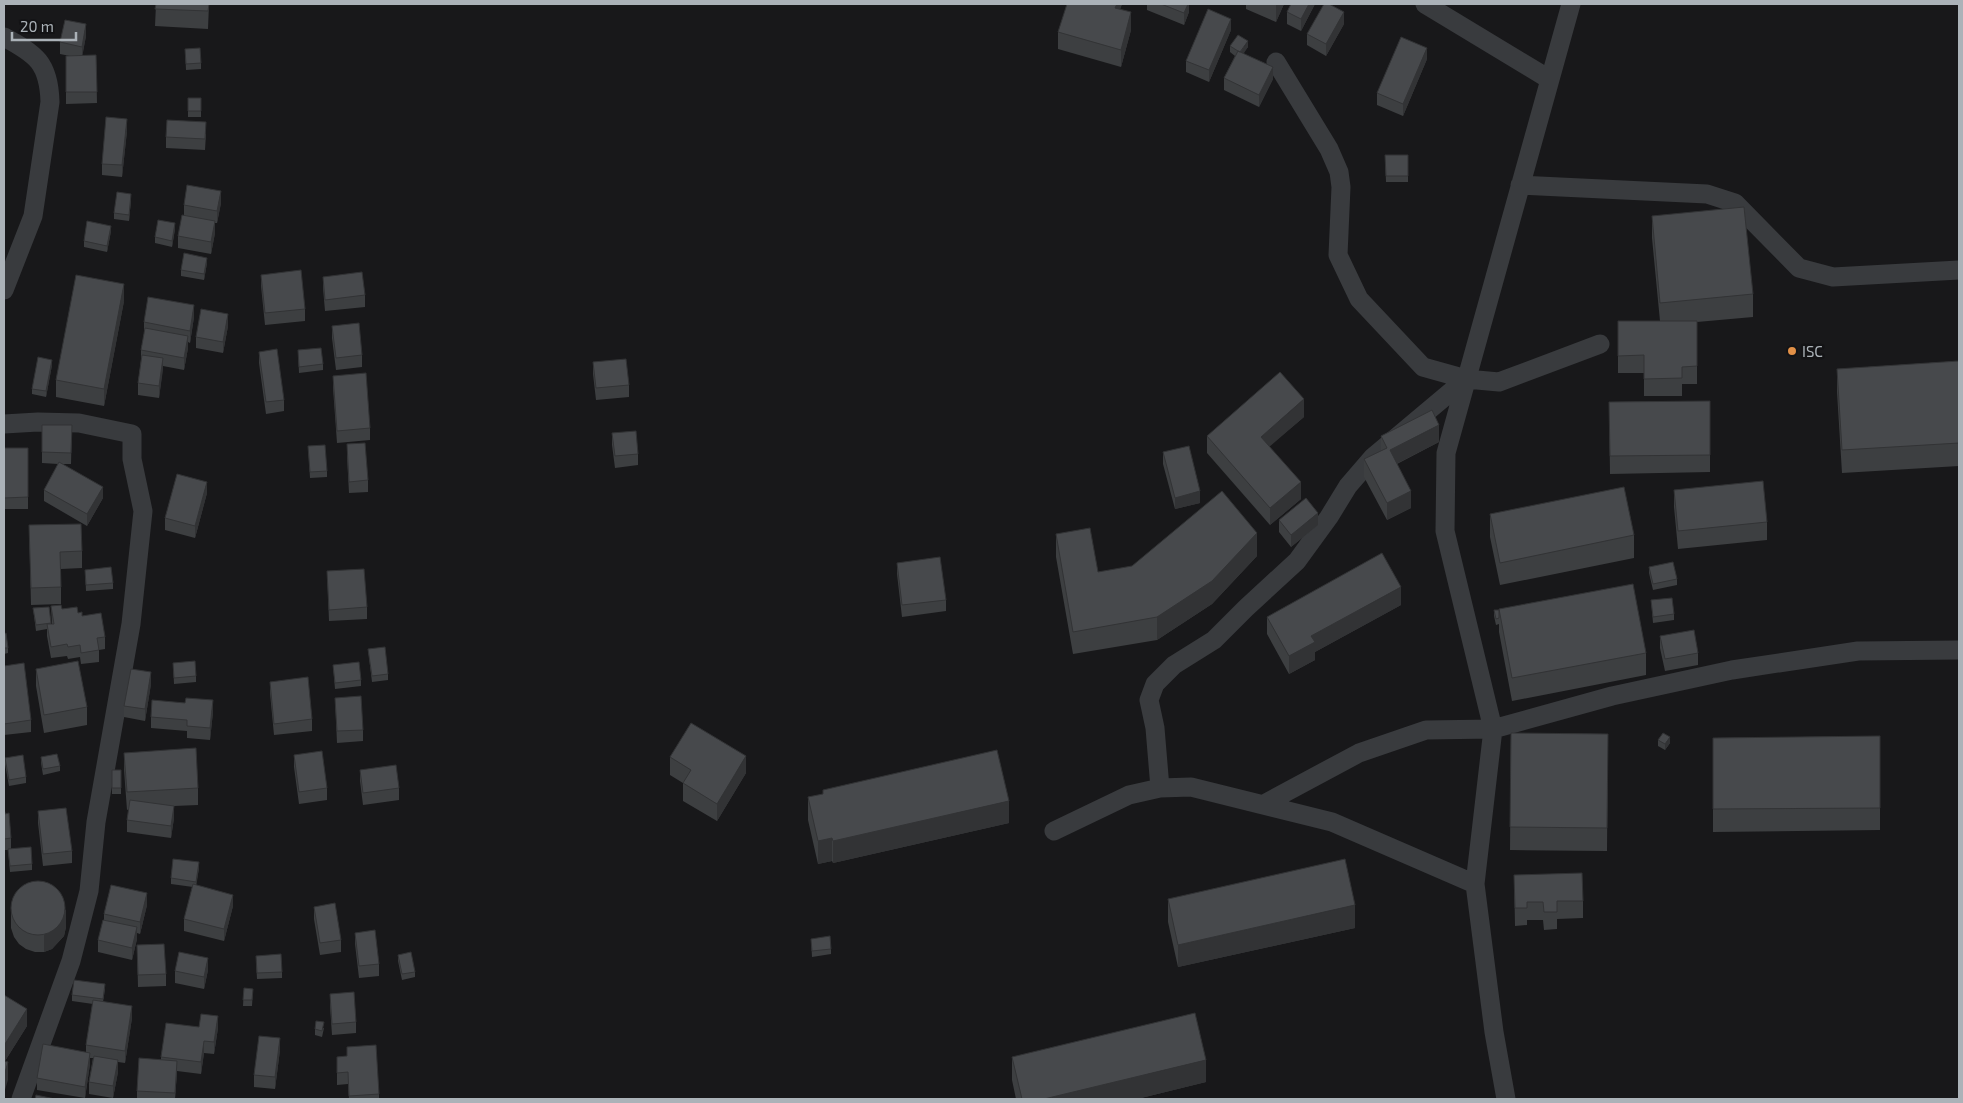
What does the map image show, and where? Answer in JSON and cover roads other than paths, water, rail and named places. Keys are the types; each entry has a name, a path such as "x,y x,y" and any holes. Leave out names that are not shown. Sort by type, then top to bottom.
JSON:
{"street":[{"path":"1425,4 1549,79"},
{"path":"1506,1099 1494,1032 1475,884 1493,729 1445,531 1446,453 1571,4"},
{"path":"4,37 30,51 43,65 50,84 50,102 33,216 4,290"},
{"path":"1276,62 1329,149 1340,172 1338,255 1359,299 1423,367 1466,379 1499,382 1600,344"},
{"path":"1520,185 1707,194 1735,204 1799,268 1833,277 1959,270"},
{"path":"1160,788 1149,700 1156,684 1174,664 1214,640 1297,561 1329,517 1348,486 1373,457 1466,379"},
{"path":"4,424 38,422 79,423 132,434 132,459 144,510 131,624 96,822 89,891 71,960 21,1099"},
{"path":"1264,804 1359,753 1426,730 1493,729 1612,696 1732,670 1858,651 1959,650"},
{"path":"1054,831 1129,795 1160,788 1191,787 1332,822 1475,884"}],"place":[{"name":"ISC","path":"1792,351"}]}
